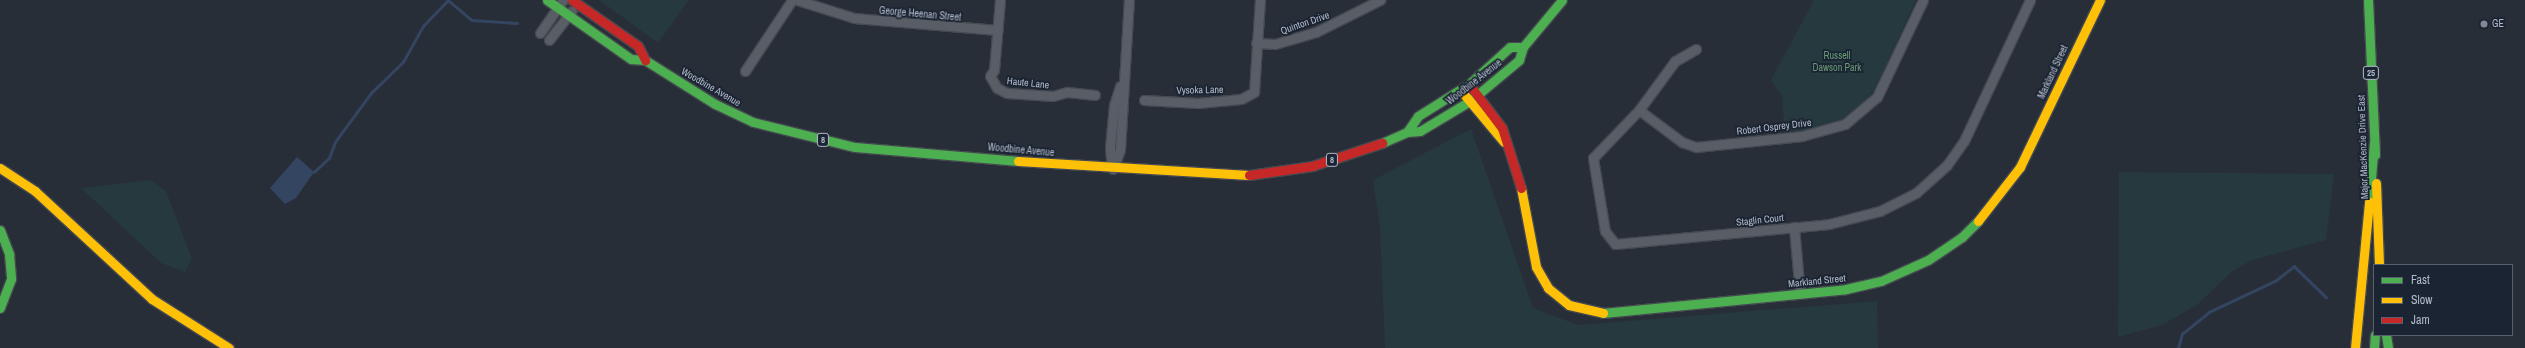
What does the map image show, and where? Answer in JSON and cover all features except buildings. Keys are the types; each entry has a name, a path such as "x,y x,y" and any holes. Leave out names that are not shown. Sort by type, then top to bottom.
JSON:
{"main road":[{"name":"Woodbine Avenue","path":"547,0 630,59 645,60 746,119 801,136 855,147 1182,175 1272,174 1364,151 1407,132 1420,131 1470,101 1519,60 1523,47 1562,0"},
{"name":"Markland Street","path":"1469,84 1502,128 1504,142 1525,200 1536,267 1548,288 1569,305 1601,313 1858,287 1904,272 1951,246 1981,220 2020,167 2100,0"},
{"name":"Woodbine Avenue","path":"576,1 638,46 645,60"},
{"name":"Major MacKenzie Drive East","path":"2369,1 2379,264"},
{"name":"Woodbine Avenue","path":"1407,132 1418,116 1469,84 1510,47 1523,47"},
{"name":"Markland Street","path":"1461,90 1504,142"},
{"path":"2355,348 2374,143"},
{"path":"0,168 35,191 152,299 229,348"},
{"path":"0,230 9,254 11,279 0,308"},
{"path":"2374,348 2375,336"},
{"path":"2386,336 2388,348"}],"street":[{"path":"540,33 563,0"},
{"path":"745,71 792,0"},
{"name":"George Heenan Street","path":"797,0 854,18 997,30"},
{"path":"997,30 1000,0"},
{"path":"1113,169 1120,150 1121,84 1129,0"},
{"path":"1256,43 1260,0"},
{"name":"Quinton Drive","path":"1256,43 1275,44 1316,32 1380,0"},
{"name":"Robert Osprey Drive","path":"1639,110 1682,142 1696,147 1802,136 1846,124 1877,97 1924,0"},
{"name":"Staglin Court","path":"1696,49 1675,61 1639,110 1593,158 1605,231 1610,241 1620,244 1829,224 1880,211 1916,193 1936,177 1964,141 2030,0"},
{"path":"549,40 569,16 576,1"},
{"name":"Haute Lane","path":"997,30 994,70 990,76 998,88 1006,92 1096,95"},
{"name":"Vysoka Lane","path":"1144,100 1198,103 1241,99 1254,92 1256,43"},
{"path":"1794,227 1800,294"}],"green space":[{"path":"599,0 689,0 658,43"},
{"name":"Russell Dawson Park","path":"1814,0 1916,0 1876,88 1860,108 1835,123 1785,136 1782,96 1771,80"},
{"path":"1471,129 1533,308 1578,325 1877,301 1878,348 1385,348 1380,227 1373,180"},
{"path":"2119,172 2334,174 2326,240 2252,260 2231,272 2197,305 2162,325 2118,337"},
{"path":"151,180 166,191 192,259 185,272 161,263 81,188"}],"water":[{"path":"297,157 314,172 296,198 285,204 270,188"}],"waterway":[{"path":"448,0 472,20 517,23"},
{"path":"314,172 329,158 335,142 371,93 403,62 423,26 448,0"},
{"path":"2178,348 2182,334 2209,312 2275,281 2294,266 2326,297"}],"traffic: fast":[{"path":"547,0 631,59 645,60 715,104 753,122 855,147 1018,161"},
{"path":"1382,143 1407,132 1420,131 1470,101 1519,60 1523,47 1562,0"},
{"path":"2368,0 2375,155"},
{"path":"1407,132 1418,116 1469,84 1510,47 1523,47"},
{"path":"2369,202 2374,143"},
{"path":"1603,313 1846,289 1881,281 1928,260 1962,237 1978,221"},
{"path":"0,230 9,254 11,279 0,308"},
{"path":"2374,348 2375,336"},
{"path":"2386,336 2388,348"}],"traffic: slow":[{"path":"1978,221 2020,167 2100,0"},
{"path":"1463,93 1504,142"},
{"path":"1018,161 1249,175"},
{"path":"0,168 35,191 152,299 229,348"},
{"path":"2376,183 2379,264"},
{"path":"1521,188 1536,267 1548,288 1569,305 1603,313"},
{"path":"2355,348 2369,202"}],"traffic: jam":[{"path":"572,0 638,46 645,60"},
{"path":"1471,87 1502,128 1521,188"},
{"path":"1249,175 1312,166 1382,143"}],"place":[{"name":"GE","path":"2484,24"}]}
